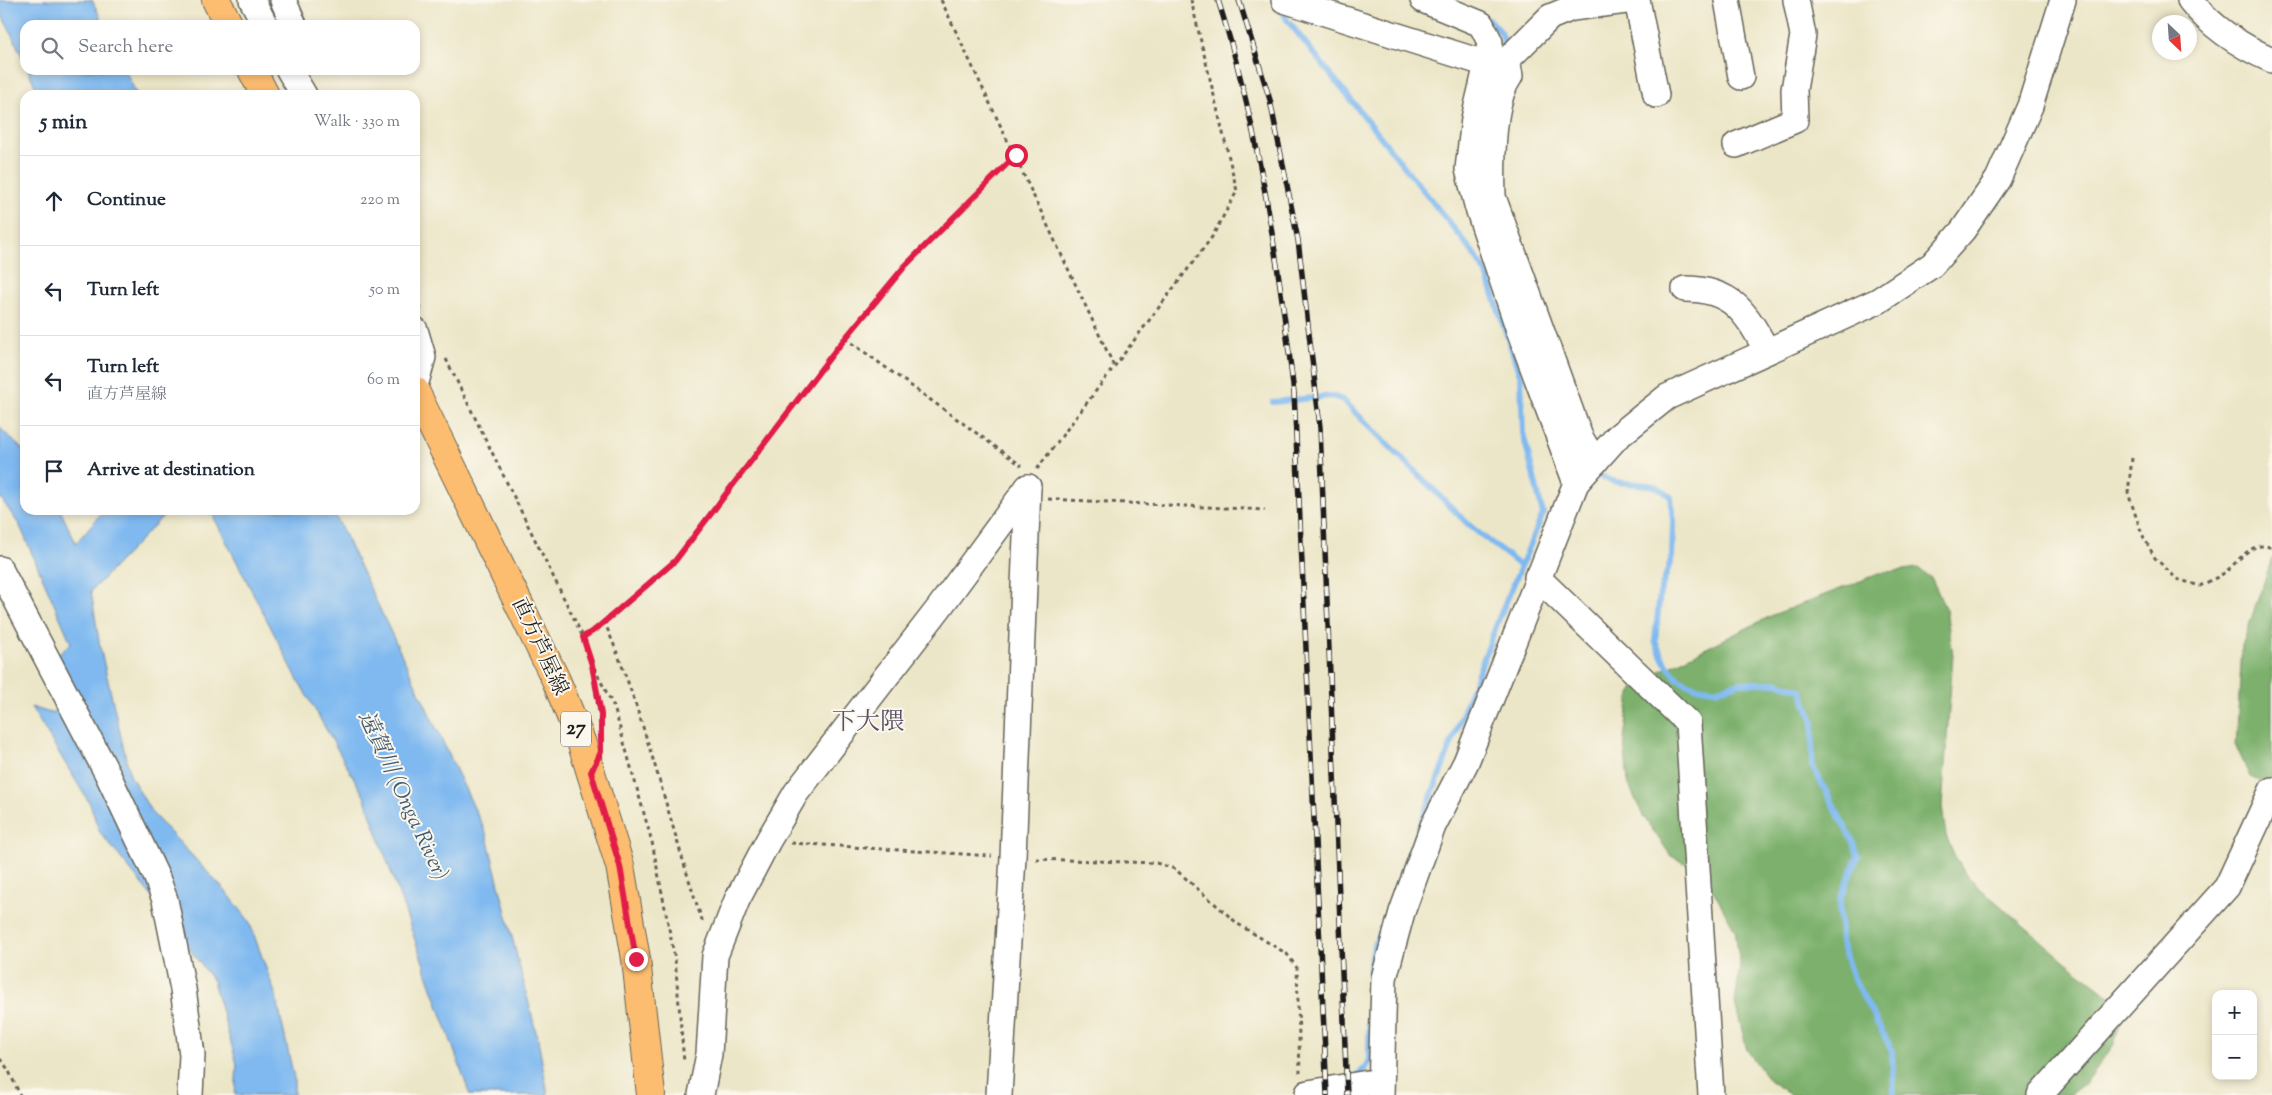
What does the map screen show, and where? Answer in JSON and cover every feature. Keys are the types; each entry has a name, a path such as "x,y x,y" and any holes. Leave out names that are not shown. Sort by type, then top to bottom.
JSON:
{"main road":[{"path":"216,0 226,20"},
{"path":"255,75 262,90"},
{"name":"直方芦屋線","path":"420,401 556,680 581,741 620,866 636,959 651,1095"}],"street":[{"path":"252,0 262,20"},
{"path":"283,0 292,20"},
{"path":"1284,0 1497,62"},
{"path":"1423,0 1481,24 1497,62 1510,76 1503,86 1491,155 1493,197 1512,278 1576,483"},
{"path":"1497,62 1549,8 1572,8 1635,0 1656,95"},
{"path":"1727,0 1741,77"},
{"path":"1736,145 1794,120 1794,90 1803,35 1796,0"},
{"path":"1308,1094 1381,1088 1384,978 1402,912 1433,826 1466,762 1576,483 1617,437 1667,397 1878,301 1932,265 1963,230 1998,179 2030,106 2063,0"},
{"path":"2190,0 2219,29 2250,50 2272,60"},
{"path":"1512,278 1580,438 1595,462"},
{"path":"1685,288 1721,295 1736,304 1752,324 1767,351"},
{"path":"420,324 423,357 420,368"},
{"path":"701,1095 710,1054 715,956 737,900 768,841 796,793 939,608 1029,487"},
{"path":"999,1095 1029,487"},
{"path":"0,570 107,773 157,878 165,900 185,998 192,1055 190,1095"},
{"path":"1538,577 1688,723 1712,1095"},
{"path":"2040,1095 2227,887 2272,790"}],"path":[{"path":"941,0 1016,155 1114,366"},
{"path":"1029,487 1114,366 1212,237 1237,191 1190,0"},
{"path":"583,637 675,561 845,338 905,266 1016,155"},
{"path":"845,338 1029,487 1265,510"},
{"path":"442,352 583,637 592,665 601,714 601,733"},
{"path":"2132,458 2128,493 2142,534 2155,558 2177,579 2200,586 2224,574 2252,548 2266,546 2272,548"},
{"path":"604,621 621,660 644,730 679,851 715,956"},
{"path":"592,665 614,707 652,842 675,959 684,1063"},
{"path":"768,841 1012,857 1156,864 1175,869 1238,924 1287,954 1297,968 1300,1079 1308,1094"},
{"path":"0,1059 8,1069 20,1095"}],"green space":[{"path":"2272,558 2272,779 2260,781 2250,777 2236,746 2242,646"},
{"path":"1918,568 1932,579 1946,610 1953,655 1942,807 1946,836 1955,856 1967,877 2066,962 2116,1001 2122,1014 2115,1043 2086,1083 2070,1095 1790,1095 1769,1080 1747,1050 1735,1003 1740,965 1735,930 1703,872 1671,856 1643,816 1628,783 1624,739 1630,694 1638,682 1773,615 1881,573"}],"water":[{"path":"0,0 92,0 102,20 20,20 20,52 0,11"},
{"path":"30,75 127,75 135,90 37,90"},
{"path":"0,428 20,447 20,515 62,515 76,543 100,515 164,515 91,591 100,647 130,775 152,813 229,895 249,921 276,996 294,1078 294,1095 235,1095 237,1064 213,981 149,893 99,831 90,804 31,707 54,714 56,655 71,643 20,526 0,497"},
{"name":"遠賀川 (Onga River)","path":"213,515 335,515 486,833 538,1040 548,1095 470,1095 364,796 298,680"}],"waterway":[{"path":"1280,6 1287,20 1471,250 1487,274 1521,378 1523,433 1543,514 1500,616 1375,944 1370,964 1369,1063 1358,1076"},
{"path":"1489,20 1496,26 1503,38 1503,51"},
{"path":"1273,402 1332,396 1343,400 1470,526 1521,566"},
{"path":"1594,470 1601,476 1616,482 1656,487 1671,497 1673,520 1672,557 1660,592 1655,641 1664,661 1677,678 1695,687 1715,690 1739,683 1779,683 1801,690 1813,722 1812,765 1854,844 1858,856 1840,899 1841,942 1853,978 1892,1050 1894,1095"}],"railway":[{"path":"1218,0 1245,96 1256,145 1274,244 1294,393 1327,1095"},
{"path":"1239,0 1270,100 1298,240 1320,427 1347,1095"}],"district":[{"name":"下大隈","path":"868,723"}],"route":[{"path":"636,959 620,866 591,772 601,752 601,714 592,665 583,637 596,629 675,561 834,352 905,266 1016,155"}]}
